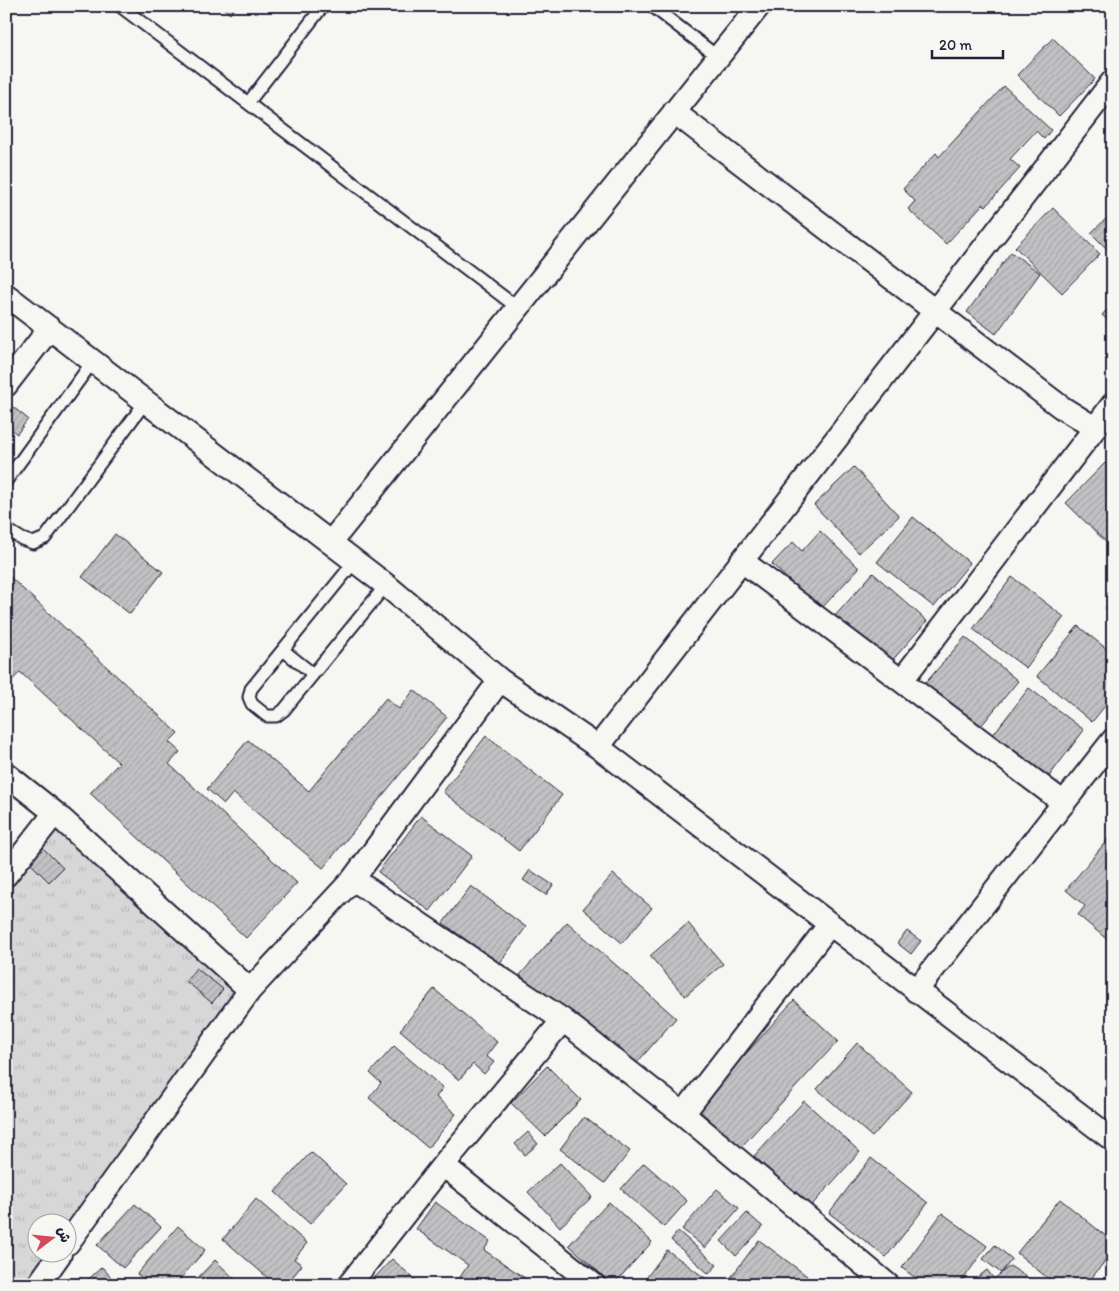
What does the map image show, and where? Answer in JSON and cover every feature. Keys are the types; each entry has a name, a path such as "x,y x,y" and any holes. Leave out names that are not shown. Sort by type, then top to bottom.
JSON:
{"street":[{"path":"331,542 759,6"},
{"path":"598,747 1113,80"},
{"path":"674,112 1061,408 1095,428"},
{"path":"6,295 356,561 500,680 598,747 1113,1140"},
{"path":"6,385 50,328"},
{"path":"902,680 1113,404"},
{"path":"742,560 1064,803"},
{"path":"78,1229 250,990 353,879 500,680"},
{"path":"916,991 1064,803 1110,749"},
{"path":"6,774 55,813 250,990"},
{"path":"6,875 55,813"},
{"path":"353,879 563,1020 684,1114 888,1285"},
{"path":"684,1114 830,924"},
{"path":"349,1285 442,1165 563,1020"},
{"path":"442,1165 594,1285"},
{"path":"38,1285 53,1264"}],"lane":[{"path":"120,6 518,308"},
{"path":"248,103 323,6"},
{"path":"652,6 718,57"},
{"path":"6,481 93,361"},
{"path":"6,529 22,540 33,543 46,538 146,401"},
{"path":"356,561 251,689 249,697 252,704 267,716 276,716 284,710 386,585"},
{"path":"283,650 313,674"}],"green space":[{"path":"58,815 250,990 78,1229 78,1214 28,1214 28,1264 53,1264 38,1285 6,1285 6,879"}],"building":[{"path":"221,6 236,6 230,14"},
{"path":"1053,38 1095,79 1059,116 1017,75"},
{"path":"1004,86 1051,130 1044,139 1036,131 1010,159 1020,168 986,206 983,204 946,244 908,209 915,201 903,189 936,153 939,157"},
{"path":"1053,208 1100,254 1062,293 1015,247"},
{"path":"1111,214 1113,216 1113,255 1091,233"},
{"path":"1011,252 1040,273 996,334 967,312"},
{"path":"1113,303 1113,325 1102,315"},
{"path":"13,407 28,419 17,434 6,425 6,417"},
{"path":"1105,463 1113,471 1113,544 1110,546 1066,503"},
{"path":"854,467 899,516 859,553 814,505"},
{"path":"913,517 970,563 934,607 877,562"},
{"path":"820,531 859,568 820,610 772,564 793,542 802,551"},
{"path":"115,534 163,572 130,614 82,577"},
{"path":"873,573 927,621 889,664 835,616"},
{"path":"10,577 178,733 169,742 180,752 169,764 297,883 246,938 90,793 119,763 20,672 6,687 6,581"},
{"path":"1012,577 1064,617 1026,668 973,629"},
{"path":"1113,600 1113,615 1105,608"},
{"path":"1078,626 1113,654 1113,692 1111,694 1113,696 1092,722 1037,676"},
{"path":"965,637 1018,681 976,732 923,686"},
{"path":"1029,688 1084,730 1044,783 989,740"},
{"path":"414,690 447,717 323,868 233,793 224,804 207,789 248,740 309,791 386,698 399,709"},
{"path":"486,736 562,795 519,851 443,792"},
{"path":"421,816 472,856 430,911 378,872"},
{"path":"1113,833 1113,939 1110,942 1078,915 1085,906 1066,890"},
{"path":"40,845 63,868 49,882 26,859"},
{"path":"530,870 553,885 546,895 523,880"},
{"path":"613,874 652,908 622,943 583,909"},
{"path":"471,886 526,927 499,964 443,923"},
{"path":"567,922 676,1018 634,1066 591,1037 520,975"},
{"path":"688,923 723,964 685,996 650,956"},
{"path":"907,931 921,941 911,954 897,943"},
{"path":"196,968 223,989 212,1003 186,981"},
{"path":"434,989 497,1042 486,1056 494,1062 484,1074 473,1064 459,1080 400,1030"},
{"path":"794,1000 838,1041 740,1148 697,1108"},
{"path":"857,1043 912,1092 872,1137 817,1089"},
{"path":"394,1046 443,1088 436,1097 456,1114 428,1148 369,1098 381,1083 370,1073"},
{"path":"547,1066 581,1100 545,1136 511,1103"},
{"path":"804,1101 860,1152 810,1207 754,1156"},
{"path":"584,1117 630,1151 605,1183 560,1149"},
{"path":"528,1132 538,1144 525,1155 515,1144"},
{"path":"311,1152 346,1184 310,1224 275,1192"},
{"path":"871,1158 928,1203 886,1257 829,1213"},
{"path":"560,1163 592,1197 560,1227 528,1192"},
{"path":"644,1163 687,1201 664,1227 621,1189"},
{"path":"717,1189 739,1208 705,1248 682,1229"},
{"path":"256,1199 307,1243 294,1259 302,1265 286,1285 276,1285 223,1239"},
{"path":"1060,1199 1113,1242 1113,1251 1086,1285 1056,1285 1017,1253"},
{"path":"435,1202 490,1241 484,1250 529,1281 526,1285 455,1285 468,1265 416,1229"},
{"path":"609,1202 652,1242 613,1285 569,1245"},
{"path":"135,1204 161,1227 123,1268 97,1245"},
{"path":"747,1213 763,1227 736,1256 721,1241"},
{"path":"942,1213 987,1246 959,1285 925,1285 902,1268"},
{"path":"178,1226 205,1250 175,1285 150,1285 137,1274"},
{"path":"678,1231 717,1265 709,1274 671,1240"},
{"path":"759,1240 807,1276 801,1285 735,1285 729,1280"},
{"path":"995,1245 1012,1259 1001,1273 983,1259"},
{"path":"667,1250 709,1281 706,1285 641,1285"},
{"path":"392,1259 421,1285 368,1285"},
{"path":"215,1260 241,1285 191,1285"},
{"path":"1010,1266 1039,1285 968,1285 987,1270 994,1279"},
{"path":"102,1267 118,1285 82,1285"},
{"path":"825,1277 834,1285 818,1285"}]}
